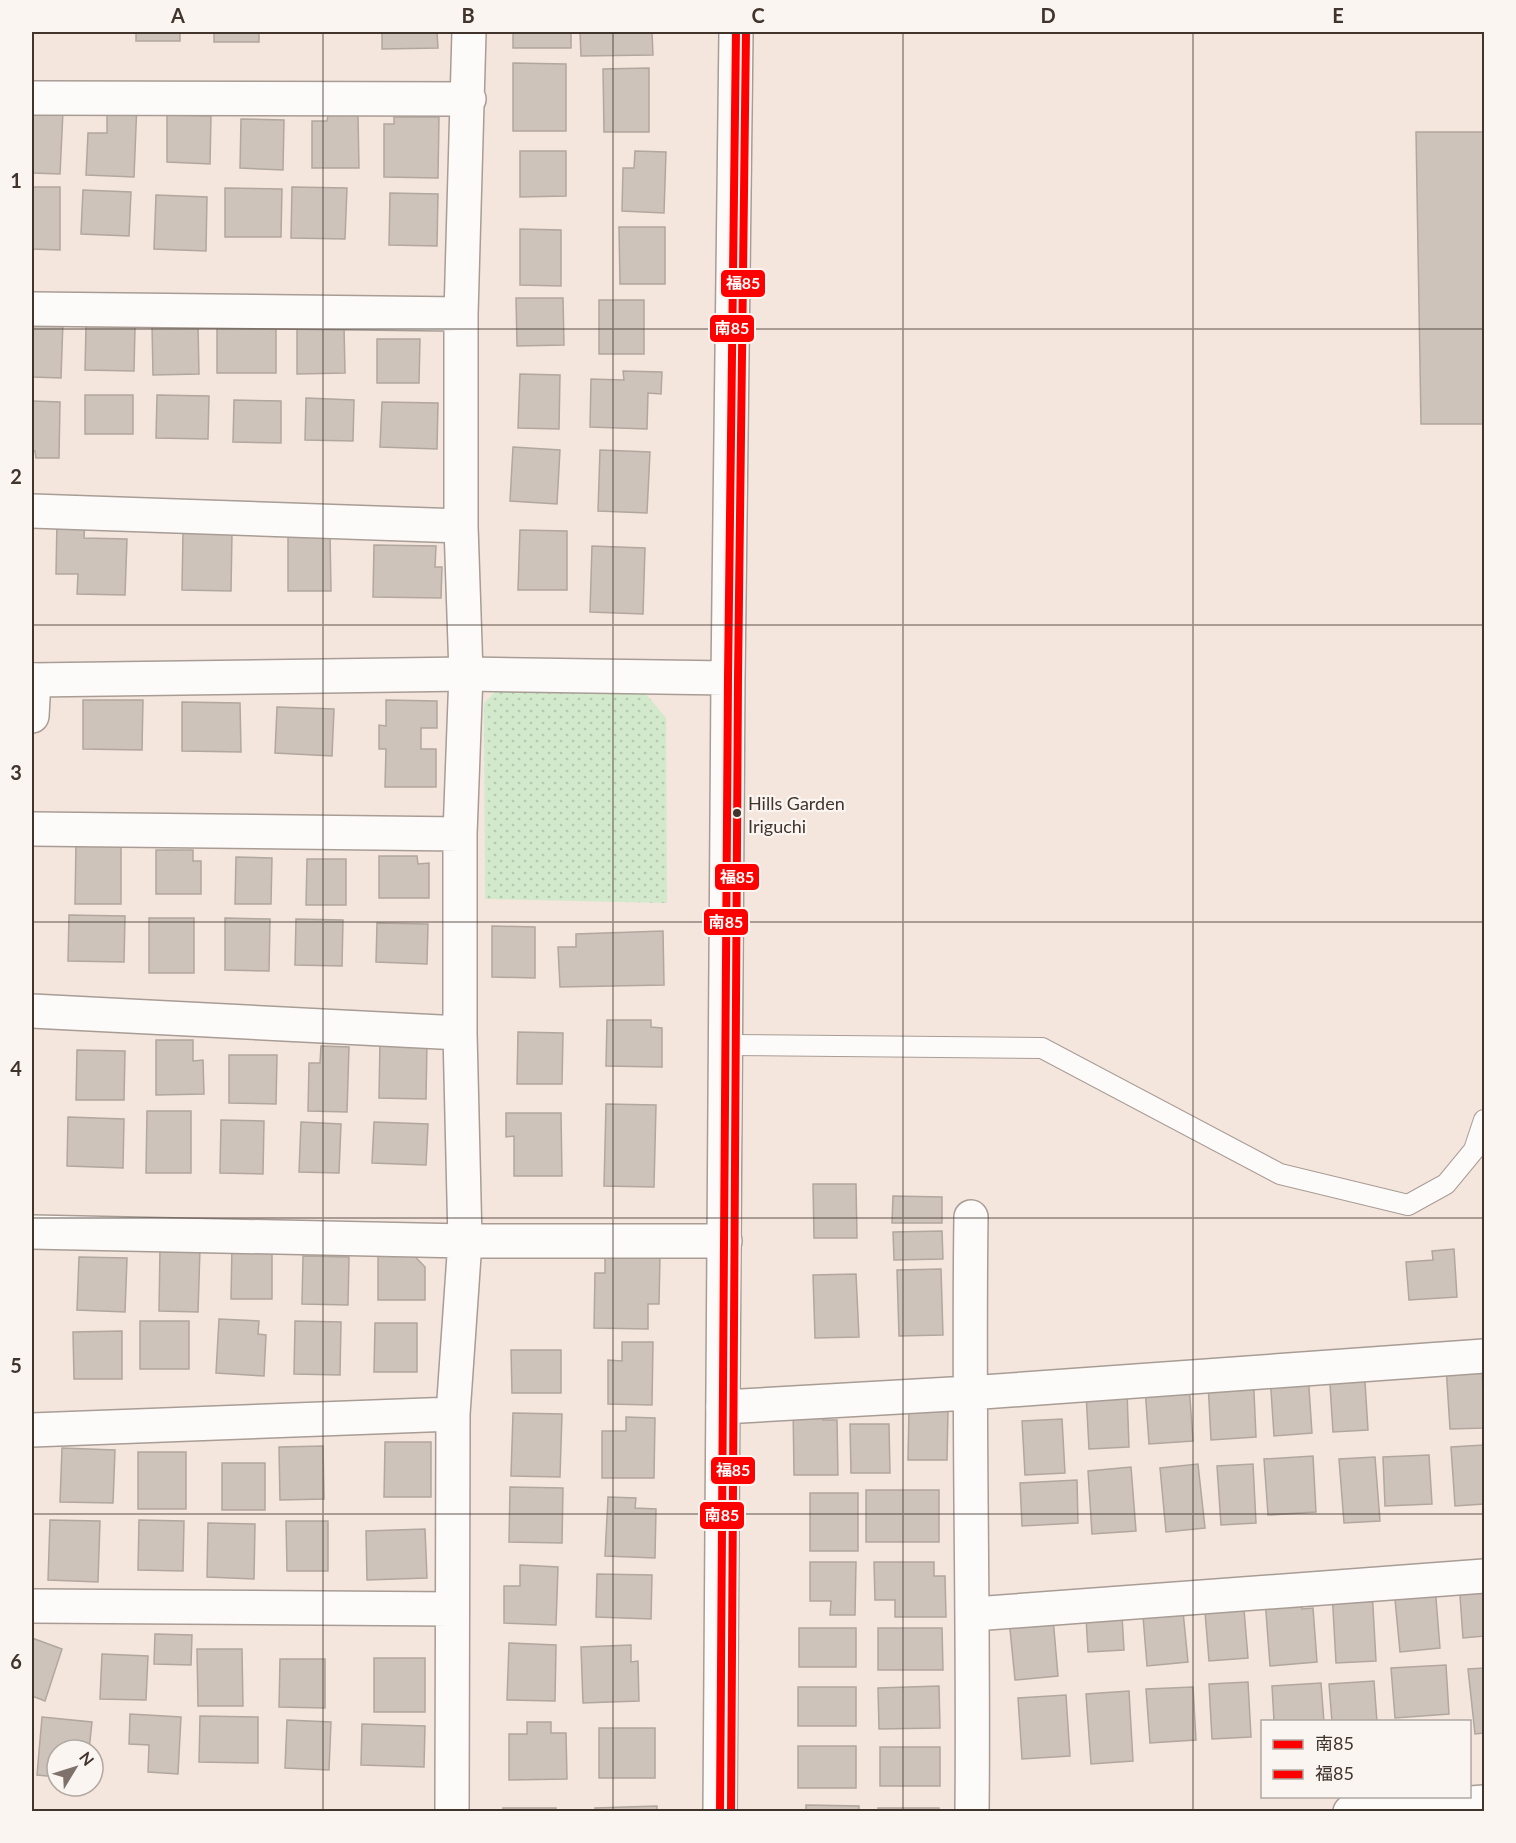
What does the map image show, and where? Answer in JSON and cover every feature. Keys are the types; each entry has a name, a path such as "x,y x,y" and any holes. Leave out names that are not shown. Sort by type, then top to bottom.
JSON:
{"street":[{"path":"452,1812 453,1414 465,1241 460,1033 460,834 466,674 461,526 460,314 470,32"},
{"path":"720,1812 728,678 736,32"},
{"path":"32,98 469,99"},
{"path":"32,309 460,314"},
{"path":"32,511 461,526"},
{"path":"32,716 33,680 466,674 728,678"},
{"path":"32,829 460,834"},
{"path":"32,1011 460,1033"},
{"path":"971,1216 969,1393 974,1614 972,1812"},
{"path":"32,1232 465,1241 725,1241"},
{"path":"723,1407 969,1393 1485,1356"},
{"path":"32,1431 453,1414"},
{"path":"974,1614 1485,1576"},
{"path":"32,1606 452,1609"},
{"path":"1350,1812 1485,1802"}],"lane":[{"path":"725,1045 1042,1048 1280,1174 1408,1204 1446,1184 1474,1150 1485,1120"}],"green space":[{"path":"496,691 646,694 666,718 667,903 485,899 484,703"}],"building":[{"path":"136,32 180,32 180,41 136,41"},
{"path":"214,32 259,32 259,42 214,42"},
{"path":"345,32 345,33 302,33"},
{"path":"382,32 437,32 438,48 382,49"},
{"path":"513,32 571,32 571,48 513,48"},
{"path":"580,32 652,32 653,55 581,56"},
{"path":"513,63 566,64 566,131 513,131"},
{"path":"649,68 649,132 604,132 603,69"},
{"path":"107,102 137,102 134,177 86,175 88,133 107,133"},
{"path":"32,109 63,111 60,174 32,173"},
{"path":"167,115 211,116 210,164 167,162"},
{"path":"328,115 358,115 359,168 312,168 312,121 327,121"},
{"path":"394,117 439,117 438,178 384,177 384,124 394,124"},
{"path":"241,119 284,120 283,170 240,168"},
{"path":"1416,132 1484,132 1484,424 1421,424"},
{"path":"520,151 566,151 566,196 520,197"},
{"path":"635,151 666,152 664,213 622,211 623,168 634,168"},
{"path":"32,187 60,187 60,250 32,249"},
{"path":"292,187 347,188 345,239 291,238"},
{"path":"225,188 282,189 281,237 225,237"},
{"path":"83,190 131,192 129,236 81,234"},
{"path":"390,193 438,194 437,246 389,245"},
{"path":"156,195 207,197 206,251 154,249"},
{"path":"619,227 665,227 665,284 620,284"},
{"path":"520,229 561,230 561,286 520,285"},
{"path":"516,298 563,298 564,345 517,346"},
{"path":"599,300 644,300 644,354 599,354"},
{"path":"32,320 63,321 61,378 32,377"},
{"path":"217,322 276,322 276,373 217,373"},
{"path":"198,324 199,374 153,375 152,325"},
{"path":"86,326 135,327 134,371 85,370"},
{"path":"297,326 344,326 345,373 297,374"},
{"path":"377,339 420,339 419,383 377,383"},
{"path":"623,371 662,372 661,394 648,393 647,429 590,427 591,379 624,380"},
{"path":"520,374 560,375 559,429 518,428"},
{"path":"85,395 133,395 133,434 85,434"},
{"path":"157,395 209,396 208,439 156,438"},
{"path":"306,398 354,400 353,441 305,440"},
{"path":"234,400 281,401 281,443 233,442"},
{"path":"32,401 60,402 59,458 36,458 35,451 32,451"},
{"path":"382,402 438,403 437,449 380,447"},
{"path":"513,447 560,450 557,504 510,501"},
{"path":"600,450 650,452 647,513 598,511"},
{"path":"57,518 85,519 84,538 127,539 125,595 77,594 78,574 56,574"},
{"path":"520,530 567,531 567,590 518,590"},
{"path":"183,532 232,533 231,591 182,590"},
{"path":"288,534 330,534 331,591 288,591"},
{"path":"374,545 436,546 435,567 442,567 441,598 373,597"},
{"path":"592,546 645,548 643,614 590,612"},
{"path":"83,700 143,700 142,750 83,749"},
{"path":"386,700 437,701 437,728 421,728 421,749 436,749 436,787 385,787 386,749 379,749 379,725 386,726"},
{"path":"182,702 240,703 241,752 182,751"},
{"path":"277,707 334,709 332,756 275,753"},
{"path":"76,843 121,843 121,904 75,904"},
{"path":"156,850 193,850 193,861 201,861 201,894 156,894"},
{"path":"379,856 417,856 418,864 429,863 429,898 379,898"},
{"path":"236,857 272,858 271,904 235,904"},
{"path":"307,859 346,859 346,905 306,905"},
{"path":"69,915 125,916 124,962 68,961"},
{"path":"149,918 194,918 194,973 149,973"},
{"path":"225,918 270,919 269,971 225,970"},
{"path":"296,919 343,920 342,966 295,965"},
{"path":"377,923 428,924 427,964 376,962"},
{"path":"492,926 535,927 535,978 492,977"},
{"path":"663,931 664,985 560,987 558,947 576,947 576,934"},
{"path":"607,1020 651,1020 651,1027 662,1028 662,1067 606,1066"},
{"path":"518,1032 563,1033 562,1084 517,1084"},
{"path":"156,1040 193,1040 193,1061 203,1060 204,1094 156,1095"},
{"path":"380,1041 427,1043 426,1099 379,1098"},
{"path":"321,1046 349,1047 347,1112 308,1111 309,1063 320,1063"},
{"path":"77,1050 125,1051 124,1100 76,1100"},
{"path":"229,1055 277,1055 276,1104 229,1103"},
{"path":"606,1104 656,1105 654,1187 604,1186"},
{"path":"147,1111 191,1111 191,1173 146,1173"},
{"path":"506,1113 561,1113 562,1176 514,1176 514,1136 506,1137"},
{"path":"68,1117 124,1119 123,1168 67,1166"},
{"path":"221,1120 264,1121 263,1174 220,1173"},
{"path":"301,1122 341,1124 339,1173 299,1172"},
{"path":"374,1122 428,1124 426,1165 372,1163"},
{"path":"813,1184 856,1184 857,1238 814,1238"},
{"path":"893,1196 942,1197 942,1223 892,1223"},
{"path":"942,1231 943,1259 894,1260 893,1232"},
{"path":"232,1245 272,1246 272,1299 231,1299"},
{"path":"378,1245 404,1245 425,1267 425,1300 378,1300"},
{"path":"160,1248 200,1249 198,1312 159,1311"},
{"path":"1454,1249 1457,1297 1409,1300 1406,1262 1433,1260 1432,1251"},
{"path":"605,1255 660,1256 659,1304 648,1304 648,1329 594,1328 595,1273 605,1273"},
{"path":"303,1256 349,1257 348,1305 302,1304"},
{"path":"79,1257 127,1258 125,1312 77,1310"},
{"path":"941,1269 943,1335 899,1336 897,1270"},
{"path":"856,1274 859,1337 815,1338 813,1275"},
{"path":"219,1319 259,1321 258,1334 266,1335 264,1376 216,1373"},
{"path":"140,1321 189,1321 189,1369 140,1369"},
{"path":"295,1321 341,1322 340,1375 294,1374"},
{"path":"375,1323 417,1323 417,1372 374,1372"},
{"path":"122,1331 122,1379 74,1379 73,1332"},
{"path":"622,1342 653,1342 652,1405 608,1404 608,1360 622,1361"},
{"path":"511,1350 561,1350 561,1393 512,1393"},
{"path":"1482,1365 1484,1428 1450,1429 1446,1366"},
{"path":"1364,1366 1368,1430 1333,1432 1329,1369"},
{"path":"1253,1370 1256,1437 1211,1440 1208,1382"},
{"path":"1308,1373 1312,1433 1274,1436 1270,1375"},
{"path":"1189,1384 1193,1441 1149,1444 1145,1388"},
{"path":"1127,1391 1129,1447 1089,1449 1086,1393"},
{"path":"793,1404 822,1404 823,1420 837,1420 838,1475 794,1475"},
{"path":"909,1410 948,1410 947,1460 908,1460"},
{"path":"513,1413 562,1414 560,1477 511,1476"},
{"path":"626,1417 655,1418 654,1478 602,1478 602,1431 626,1431"},
{"path":"1062,1419 1065,1473 1025,1475 1022,1421"},
{"path":"850,1424 889,1424 890,1473 851,1473"},
{"path":"385,1442 431,1442 431,1497 384,1497"},
{"path":"1484,1445 1484,1504 1455,1506 1451,1447"},
{"path":"323,1446 324,1499 280,1500 279,1447"},
{"path":"62,1448 115,1450 113,1503 60,1502"},
{"path":"138,1452 186,1452 186,1509 138,1509"},
{"path":"1429,1455 1432,1504 1385,1506 1383,1457"},
{"path":"1313,1456 1316,1512 1268,1515 1264,1459"},
{"path":"1375,1457 1380,1521 1344,1523 1339,1459"},
{"path":"222,1463 265,1463 265,1510 222,1510"},
{"path":"1198,1464 1205,1528 1166,1532 1160,1468"},
{"path":"1253,1464 1256,1523 1221,1525 1217,1466"},
{"path":"1131,1467 1136,1531 1092,1534 1088,1471"},
{"path":"1077,1480 1078,1523 1022,1526 1020,1483"},
{"path":"510,1487 563,1488 562,1543 509,1542"},
{"path":"866,1490 939,1490 939,1542 866,1542"},
{"path":"810,1493 858,1493 858,1551 810,1551"},
{"path":"608,1497 636,1498 635,1508 656,1509 655,1558 605,1556"},
{"path":"50,1520 100,1521 98,1582 48,1580"},
{"path":"139,1520 184,1521 183,1571 138,1570"},
{"path":"286,1521 328,1521 328,1571 287,1571"},
{"path":"208,1523 255,1524 254,1579 207,1577"},
{"path":"425,1529 427,1578 367,1580 366,1531"},
{"path":"810,1562 856,1562 855,1615 830,1615 831,1601 810,1601"},
{"path":"874,1562 934,1562 934,1576 945,1576 946,1617 895,1617 895,1600 875,1600"},
{"path":"520,1565 558,1567 556,1625 504,1623 504,1586 520,1586"},
{"path":"597,1574 652,1575 651,1619 596,1617"},
{"path":"1484,1580 1484,1636 1463,1638 1459,1582"},
{"path":"1435,1586 1440,1648 1400,1652 1394,1589"},
{"path":"1372,1589 1376,1661 1336,1663 1332,1591"},
{"path":"1243,1597 1248,1658 1209,1661 1204,1600"},
{"path":"1300,1597 1302,1609 1313,1608 1317,1662 1270,1666 1265,1599"},
{"path":"1121,1598 1124,1650 1088,1652 1085,1600"},
{"path":"1182,1601 1188,1662 1147,1666 1142,1604"},
{"path":"1052,1606 1058,1676 1015,1680 1008,1609"},
{"path":"799,1628 856,1628 856,1667 799,1667"},
{"path":"878,1628 942,1628 943,1670 878,1670"},
{"path":"155,1634 192,1635 191,1665 154,1664"},
{"path":"32,1638 62,1649 45,1701 32,1696"},
{"path":"509,1643 556,1645 555,1701 507,1700"},
{"path":"631,1645 631,1662 638,1661 639,1701 583,1703 581,1647"},
{"path":"197,1649 242,1649 243,1706 198,1706"},
{"path":"102,1654 148,1656 146,1700 100,1699"},
{"path":"374,1658 425,1658 425,1712 374,1712"},
{"path":"280,1659 325,1659 325,1708 279,1707"},
{"path":"1446,1665 1449,1714 1395,1718 1391,1668"},
{"path":"1484,1668 1484,1733 1475,1734 1468,1669"},
{"path":"1374,1681 1377,1720 1332,1720 1329,1684"},
{"path":"1248,1682 1251,1737 1212,1739 1209,1684"},
{"path":"1321,1683 1324,1720 1274,1720 1272,1686"},
{"path":"939,1686 940,1728 879,1729 878,1688"},
{"path":"798,1687 856,1687 856,1726 798,1726"},
{"path":"1193,1687 1196,1740 1150,1743 1146,1689"},
{"path":"1129,1691 1133,1761 1091,1764 1086,1694"},
{"path":"1066,1695 1070,1756 1022,1759 1018,1698"},
{"path":"130,1714 181,1717 178,1774 148,1772 149,1745 129,1744"},
{"path":"200,1716 258,1717 258,1763 199,1762"},
{"path":"42,1717 92,1722 90,1738 45,1738 45,1776 37,1775"},
{"path":"287,1720 331,1722 329,1770 285,1768"},
{"path":"527,1722 551,1722 551,1733 566,1733 567,1779 509,1780 509,1734 527,1734"},
{"path":"362,1724 425,1726 424,1767 361,1765"},
{"path":"599,1728 655,1728 655,1778 599,1778"},
{"path":"798,1746 856,1746 856,1788 798,1788"},
{"path":"880,1747 940,1747 940,1786 880,1786"},
{"path":"806,1805 859,1806 859,1812 806,1812"},
{"path":"657,1806 657,1812 595,1812 595,1808"},
{"path":"503,1808 556,1808 556,1812 503,1812"},
{"path":"878,1808 939,1808 939,1812 878,1812"}],"transit line":[{"name":"南85","path":"720,1812 728,678 736,32"},
{"name":"福85","path":"731,1812 738,678 746,32"}],"place":[{"name":"Hills Garden Iriguchi","path":"737,813"}]}
